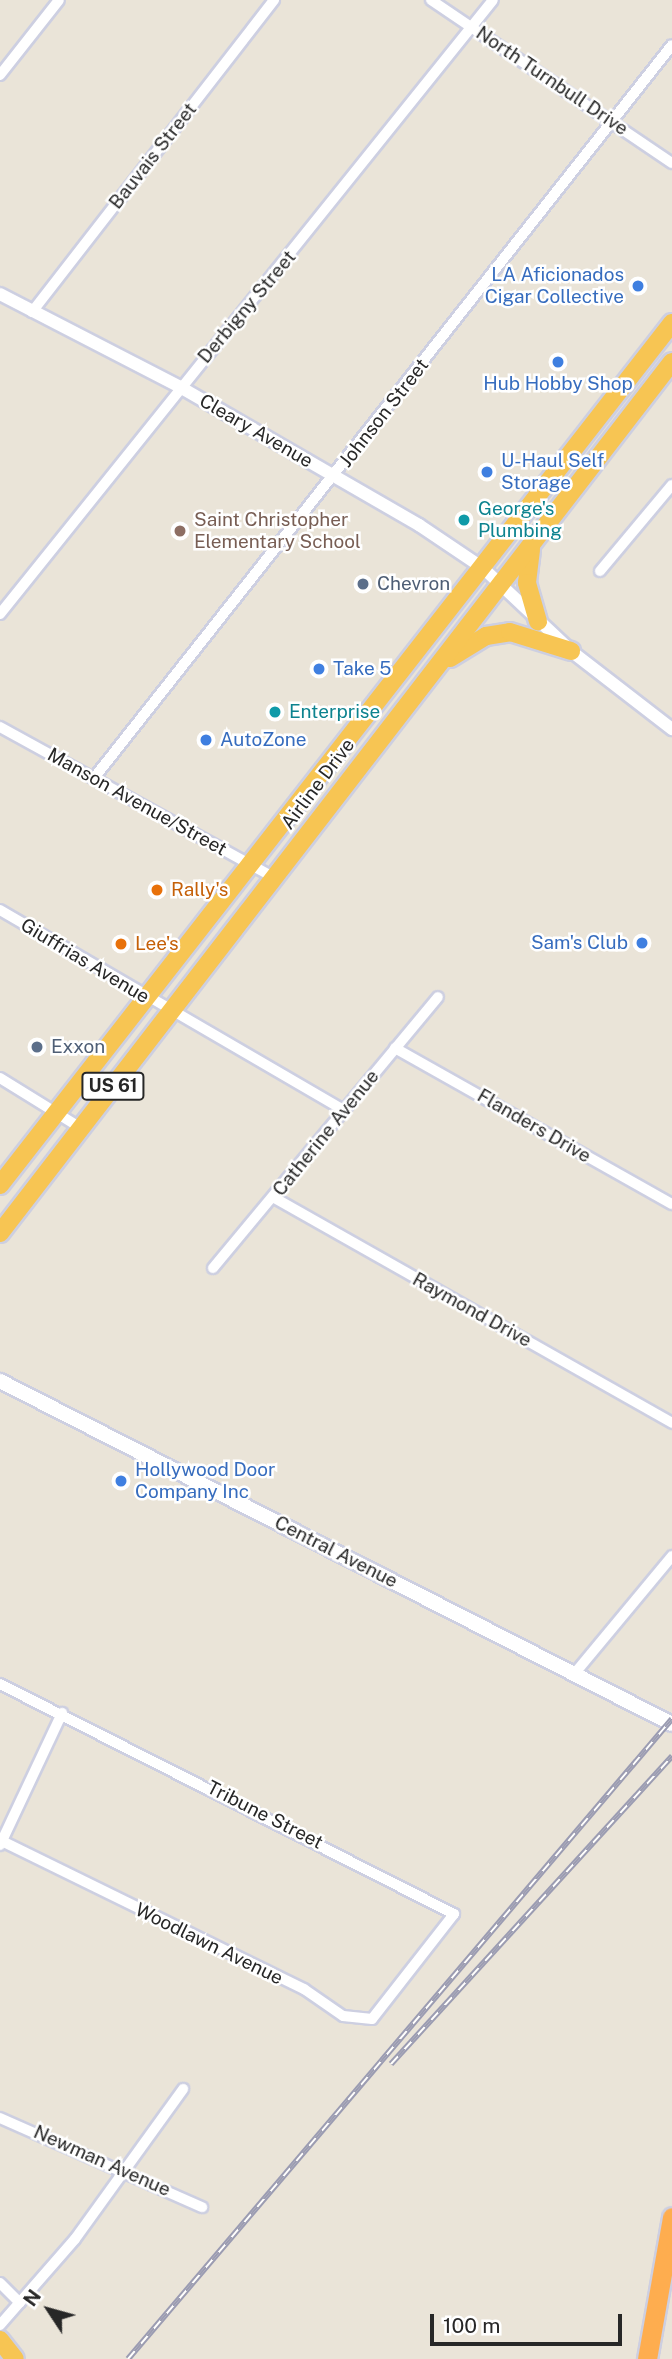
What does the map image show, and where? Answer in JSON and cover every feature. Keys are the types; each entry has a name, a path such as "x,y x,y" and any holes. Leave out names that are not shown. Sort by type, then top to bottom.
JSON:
{"highway":[{"name":"Airline Drive","path":"2,1179 147,998 672,323"},
{"name":"Airline Drive","path":"0,1233 672,362"},
{"path":"533,544 527,583 538,621"},
{"path":"435,667 496,634 538,636 571,651"},
{"path":"647,2359 672,2217"},
{"path":"0,2340 15,2359"}],"main road":[{"name":"Central Avenue","path":"0,1381 672,1724"}],"street":[{"path":"0,75 59,0"},
{"name":"Bauvais Street","path":"32,312 274,0"},
{"name":"North Turnbull Drive","path":"431,0 672,163"},
{"name":"Derbigny Street","path":"0,614 493,0"},
{"name":"Johnson Street","path":"94,778 672,45"},
{"name":"Cleary Avenue","path":"0,294 180,387 334,476 483,568 571,651 672,729"},
{"path":"600,571 672,485"},
{"name":"Manson Avenue/Street","path":"0,727 273,877"},
{"name":"Giuffrias Avenue","path":"0,910 170,1012 343,1110"},
{"name":"Catherine Avenue","path":"213,1268 438,998"},
{"name":"Flanders Drive","path":"395,1048 672,1204"},
{"path":"0,1078 59,1110 81,1128"},
{"name":"Raymond Drive","path":"273,1197 672,1423"},
{"path":"575,1673 672,1556"},
{"name":"Tribune Street","path":"0,1684 450,1907 454,1914 406,1980"},
{"path":"1,1842 62,1713"},
{"name":"Woodlawn Avenue","path":"1,1842 304,1989 343,2015 372,2019 406,1980"},
{"path":"0,2325 75,2239 128,2170 183,2089"},
{"name":"Newman Avenue","path":"0,2118 128,2170 202,2207"},
{"path":"0,2283 20,2303"}],"railway":[{"path":"128,2359 672,1719"},
{"path":"391,2064 672,1756"}],"place":[{"name":"LA Aficionados Cigar Collective","path":"638,286"},
{"name":"Hub Hobby Shop","path":"558,362"},
{"name":"U-Haul Self Storage","path":"487,472"},
{"name":"George's Plumbing","path":"464,520"},
{"name":"Saint Christopher Elementary School","path":"180,531"},
{"name":"Chevron","path":"363,584"},
{"name":"Take 5","path":"319,669"},
{"name":"Enterprise","path":"275,712"},
{"name":"AutoZone","path":"206,740"},
{"name":"Rally's","path":"157,890"},
{"name":"Sam's Club","path":"642,943"},
{"name":"Lee's","path":"121,944"},
{"name":"Exxon","path":"37,1047"},
{"name":"Hollywood Door Company Inc","path":"121,1481"}]}
